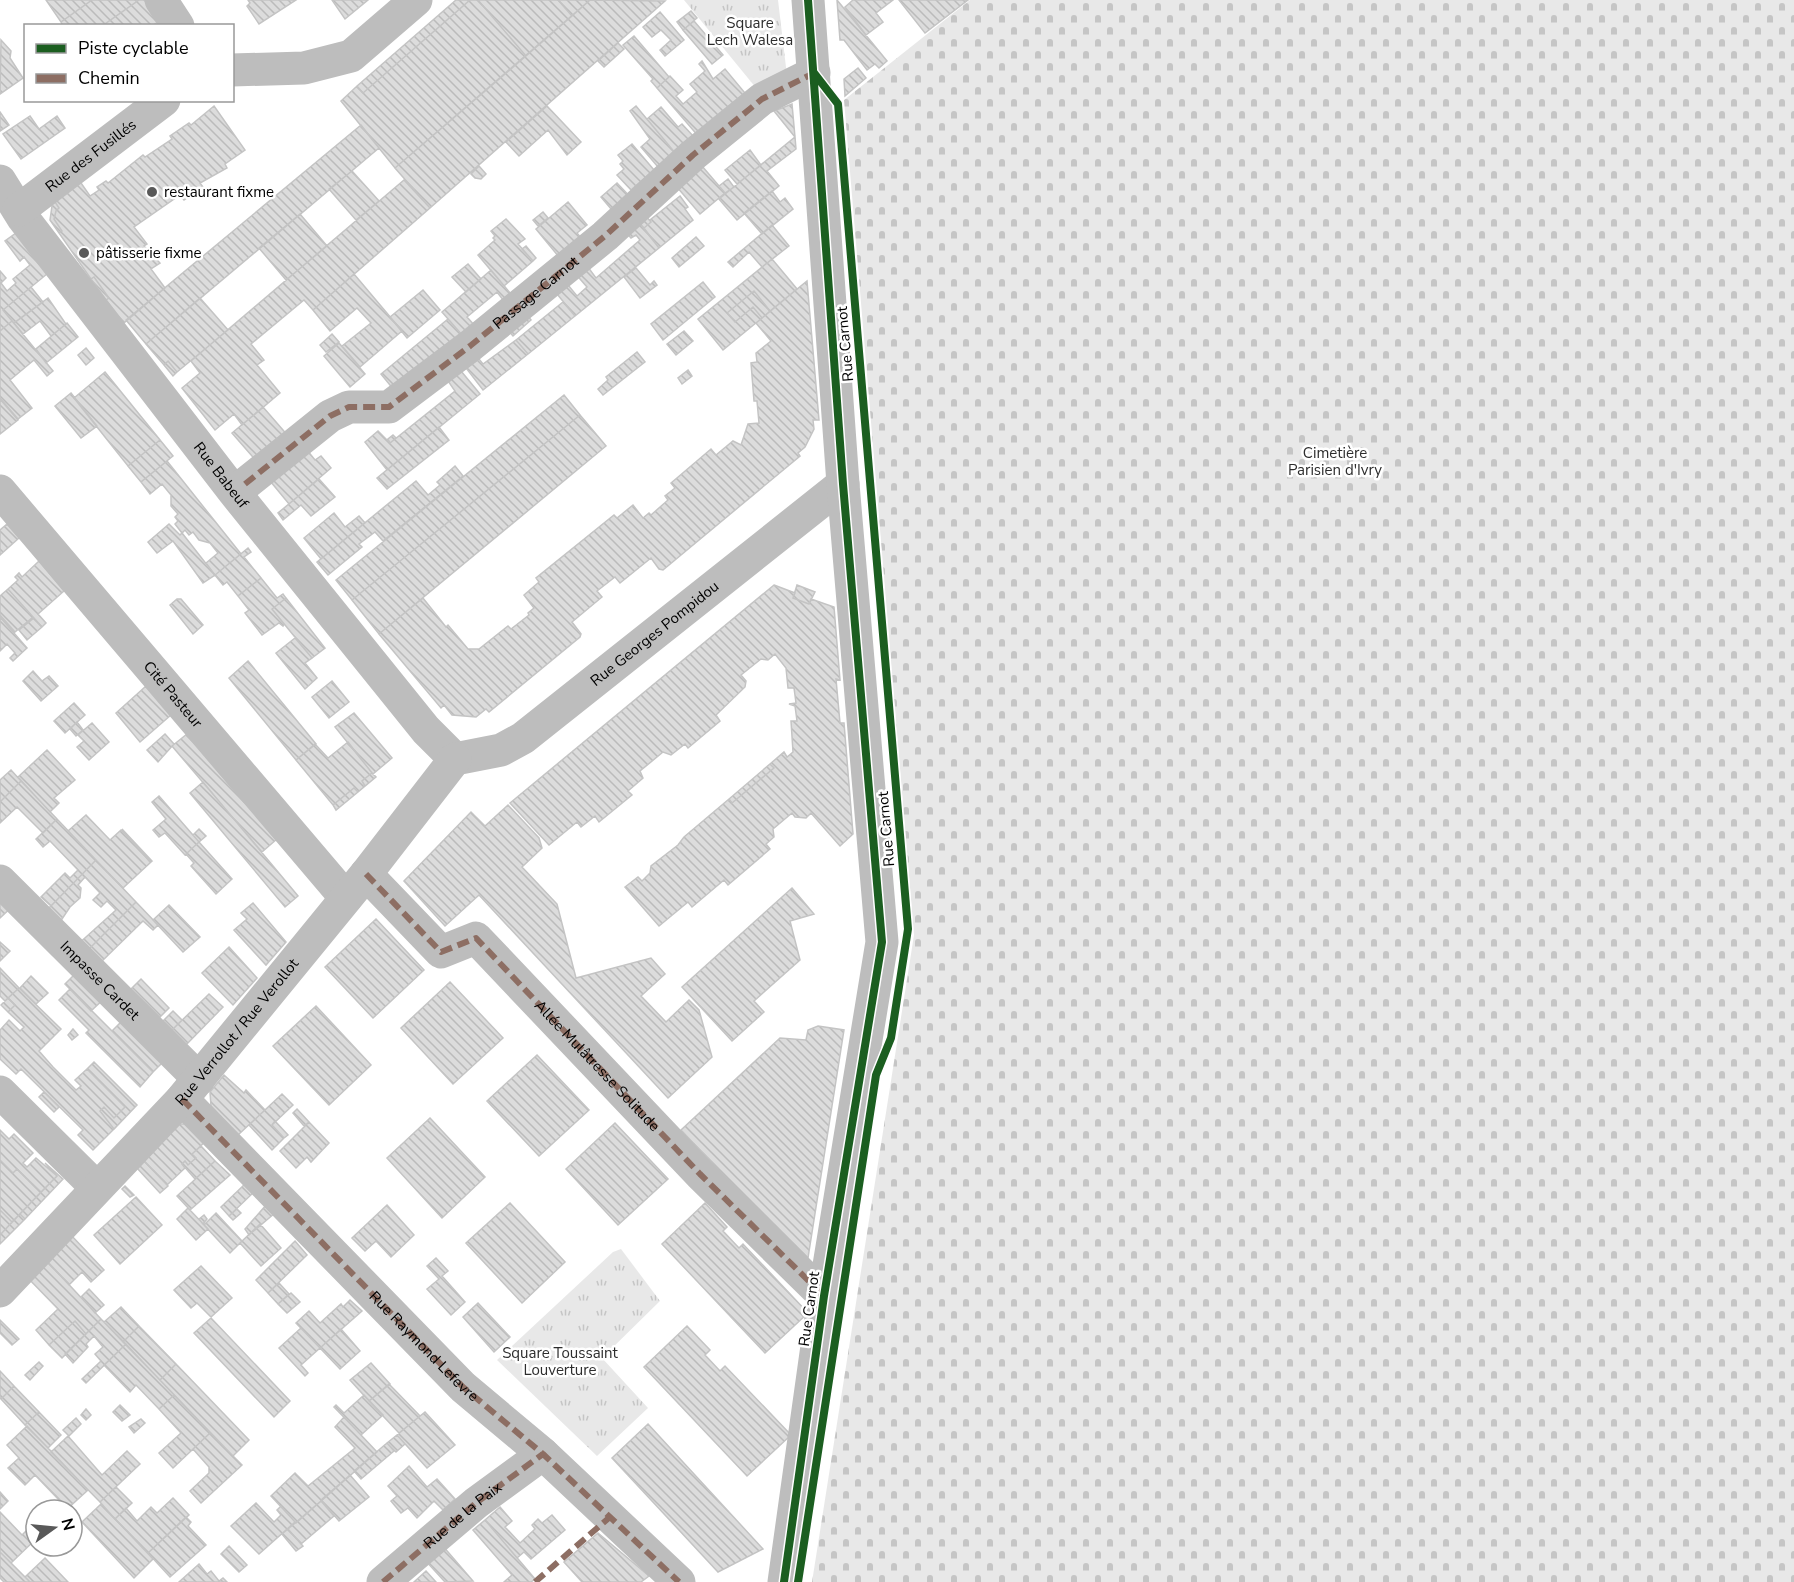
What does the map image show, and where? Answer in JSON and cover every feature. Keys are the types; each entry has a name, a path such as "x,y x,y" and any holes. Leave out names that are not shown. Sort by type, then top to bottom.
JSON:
{"street":[{"path":"161,0 177,24"},
{"path":"234,70 304,68 351,56 417,0"},
{"name":"Rue Carnot","path":"784,1582 824,1296 882,942 843,484 808,0"},
{"name":"Passage Carnot","path":"245,484 330,416 349,407 389,407 470,346 605,236 693,155 762,99 814,73"},
{"name":"Rue des Fusillés","path":"19,210 161,102"},
{"name":"Rue Babeuf","path":"0,181 19,210 234,492 433,739 455,759"},
{"name":"Rue Georges Pompidou","path":"455,759 501,750 523,738 843,484"},
{"name":"Cité Pasteur","path":"0,491 356,886"},
{"name":"Rue Verrollot / Rue Verollot","path":"0,1291 190,1089 356,886 455,759"},
{"name":"Impasse Cardet","path":"0,881 190,1089"},
{"name":"Allée Mulâtresse Solitude","path":"356,886 441,952 476,938 700,1174 824,1296"},
{"name":"Rue Raymond Lefevre","path":"190,1089 463,1387 543,1454 679,1582"},
{"path":"0,1092 96,1187"},
{"name":"Rue de la Paix","path":"383,1582 476,1503 543,1454"}],"green space":[{"name":"Square Lech Walesa","path":"684,0 778,0 788,84 761,94"},
{"name":"Cimetière Parisien d'Ivry","path":"970,0 1794,0 1794,1582 812,1582 914,935 844,100"},
{"name":"Square Toussaint Louverture","path":"621,1249 660,1301 602,1358 648,1408 597,1456 497,1360 613,1252"}],"building":[{"path":"46,0 92,0 61,22"},
{"path":"92,0 139,0 105,24 62,24 61,22"},
{"path":"139,0 149,0 162,19 155,24 105,24"},
{"path":"248,0 296,0 259,24 247,6 250,3"},
{"path":"332,0 368,0 345,19"},
{"path":"456,0 470,0 363,93 357,86"},
{"path":"470,0 478,0 526,56 395,168 341,101 357,86 363,93"},
{"path":"478,0 558,0 572,16 526,56"},
{"path":"558,0 590,0 572,16"},
{"path":"590,0 665,1 430,208 395,168"},
{"path":"837,0 887,61 879,68 875,64 867,70 844,40 840,40"},
{"path":"853,0 893,0 876,13 883,22 866,35 845,7"},
{"path":"899,0 968,0 925,33"},
{"path":"691,11 697,18 683,30 677,22"},
{"path":"660,12 684,40 665,56 660,50 671,40 661,30 652,37 643,27"},
{"path":"694,21 723,55 712,64 683,30"},
{"path":"634,36 669,77 657,88 651,81 653,79 623,45"},
{"path":"1,40 11,51 10,58 23,78 0,94"},
{"path":"618,43 624,49 604,67 598,61"},
{"path":"702,61 713,79 725,69 750,99 699,137 657,88 670,76 683,90 676,96 683,104 697,92 690,84 705,71 699,64"},
{"path":"858,68 866,78 845,96 844,79"},
{"path":"792,104 795,137 774,111"},
{"path":"214,106 245,150 225,164 227,168 200,183 203,187 184,200 180,195 134,227 147,244 144,246 160,263 151,269 165,288 124,323 106,300 109,298 94,277 91,279 59,233 62,231 54,219 59,208 53,199 79,180 90,196 99,190 97,187 106,181 108,183 143,155 145,157 172,139 170,136 189,123 191,125"},
{"path":"547,106 581,142 567,155 548,130 519,156 506,142"},
{"path":"636,106 676,154 658,167 641,147 650,139 630,111"},
{"path":"661,107 678,127 682,124 694,137 676,154 647,119"},
{"path":"0,112 9,125 0,131"},
{"path":"30,116 39,129 57,116 65,128 21,159 3,134"},
{"path":"361,125 379,148 146,344 126,320"},
{"path":"795,137 796,149 767,171 779,186 737,220 719,199"},
{"path":"632,144 654,170 631,190 617,175 624,169 620,164 623,161 618,155"},
{"path":"750,150 761,165 737,184 725,170"},
{"path":"479,166 486,174 481,179 471,174"},
{"path":"702,166 725,193 700,214 677,187"},
{"path":"352,171 379,201 356,220 329,189"},
{"path":"728,179 734,187 725,193 719,186"},
{"path":"404,180 430,208 313,310 304,300 251,344 264,360 257,365 280,393 242,425 234,414 215,430 182,388 200,373 191,361"},
{"path":"617,183 635,202 617,216 601,197"},
{"path":"772,191 780,202 785,198 793,209 762,234 744,213"},
{"path":"680,196 693,220 659,248 644,228 651,222 650,220"},
{"path":"53,199 59,208 54,219 62,231 59,233 50,220"},
{"path":"568,202 587,225 577,233 581,238 559,257 536,229"},
{"path":"543,212 548,218 538,226 533,220"},
{"path":"300,214 327,246 286,280 259,248"},
{"path":"644,214 651,222 644,228 637,220"},
{"path":"506,219 525,239 518,244 533,261 504,286 478,255 495,240 491,231"},
{"path":"637,220 659,248 575,316 553,289 564,280 577,296 587,287 574,272 585,263 596,278 640,240 636,235 631,238 624,230"},
{"path":"772,225 789,246 762,267 749,252 733,267 728,262"},
{"path":"16,233 47,274 3,310 12,321 0,331 0,271 6,278 1,283 7,291 16,283 13,279 30,265 24,257 20,261 5,241"},
{"path":"696,237 704,246 679,267 672,258"},
{"path":"526,246 536,258 533,261 522,249"},
{"path":"772,259 797,289 770,311 754,291 727,313 735,322 753,307 762,318 723,350 698,319"},
{"path":"468,264 481,279 466,292 452,277"},
{"path":"636,268 650,285 654,281 657,285 640,298 624,277"},
{"path":"491,270 515,299 507,305 497,292 467,317 475,326 463,336 442,312"},
{"path":"354,274 402,331 360,367 342,346 371,323 357,308 330,331 313,310"},
{"path":"94,277 109,298 106,300 91,279"},
{"path":"807,281 819,420 813,420 814,429 805,447 798,453 800,456 663,570 659,569 651,558 620,583 615,577 597,591 602,597 572,622 581,634 580,637 489,712 486,709 476,717 452,715 444,705 441,708 379,634 423,598 446,627 448,625 468,649 479,649 508,626 511,629 529,615 528,613 534,608 524,595 539,582 536,578 614,515 617,518 633,505 643,518 649,513 651,515 668,500 665,496 675,488 671,483 711,449 716,455 733,441 741,445 748,424 759,423 757,401 754,401 751,363 757,362 756,353 771,341 756,323"},
{"path":"703,282 715,297 663,340 651,324"},
{"path":"31,287 43,302 14,323 3,310"},
{"path":"423,290 440,310 407,338 390,317"},
{"path":"754,291 770,311 762,318 753,307 735,322 727,313"},
{"path":"48,298 66,324 51,336 40,321 23,334 14,323"},
{"path":"200,298 228,330 177,372 168,361 164,365 146,344"},
{"path":"563,302 575,316 528,354 516,340"},
{"path":"525,312 531,320 513,336 506,328"},
{"path":"448,319 463,336 394,390 381,374"},
{"path":"12,321 53,371 47,376 34,360 10,380 32,408 18,419 0,398 0,331"},
{"path":"67,323 78,337 46,363 36,349"},
{"path":"684,331 693,341 676,355 667,344"},
{"path":"332,334 339,342 326,352 320,345"},
{"path":"516,340 528,354 483,390 466,368 479,359 483,364"},
{"path":"339,343 365,374 350,387 324,356"},
{"path":"86,348 94,358 86,365 78,355"},
{"path":"637,352 645,362 603,395 598,389 608,380 606,377"},
{"path":"168,361 177,372 173,376 164,365"},
{"path":"688,370 692,376 682,384 678,378"},
{"path":"461,371 480,394 387,470 365,442 378,431 390,443 455,391 448,381"},
{"path":"105,372 160,440 128,466 74,398"},
{"path":"71,393 97,426 81,438 55,406"},
{"path":"564,395 580,415 352,600 336,580"},
{"path":"0,399 18,420 0,434"},
{"path":"263,407 289,437 258,463 232,433"},
{"path":"580,415 606,446 379,634 352,600"},
{"path":"439,427 449,440 387,489 377,478"},
{"path":"393,435 396,438 390,443 388,439"},
{"path":"160,440 173,456 141,482 128,466"},
{"path":"303,445 315,460 321,456 331,468 289,504 266,476"},
{"path":"167,461 241,554 215,575 206,563 218,553 210,543 199,540 193,532 189,535 185,530 182,533 175,524 178,521 175,517 178,514 171,506 171,495 162,484 150,494 141,482"},
{"path":"455,466 463,476 383,541 375,532 359,544 362,547 328,575 317,562 416,481 428,495 440,485 437,482"},
{"path":"319,479 335,497 311,516 301,505 283,520 278,513"},
{"path":"334,513 345,527 359,516 365,523 321,559 304,538"},
{"path":"7,524 19,538 0,555 0,530"},
{"path":"169,524 180,535 182,533 215,575 203,583 173,541 157,553 148,542"},
{"path":"248,548 251,552 244,557 261,578 238,596 227,582 223,585 215,575"},
{"path":"39,561 64,591 38,614 46,623 42,627 8,589 18,580 15,577 19,573 22,577"},
{"path":"261,578 277,598 283,594 286,598 272,609 284,624 283,626 279,623 262,635 245,613 249,610 238,596"},
{"path":"774,585 795,593 793,598 809,604 811,599 834,607 840,680 836,679 840,723 844,723 853,834 840,846 811,813 806,818 795,817 792,813 773,829 774,837 766,844 770,849 728,885 724,880 692,907 688,902 659,926 625,887 638,877 642,881 650,873 651,866 678,845 684,837 729,799 732,803 774,768 770,764 784,752 787,757 793,752 791,721 797,721 795,706 789,704 796,703 794,688 788,688 786,668 775,654 768,660 761,659 741,675 746,681 745,687 716,715 720,721 688,748 685,744 671,755 663,752 640,771 643,778 628,791 632,795 599,822 595,816 581,827 577,822 549,845 510,803"},
{"path":"797,585 815,592 809,604 793,598"},
{"path":"8,589 33,617 15,632 0,615 0,596"},
{"path":"286,598 325,648 312,658 272,609"},
{"path":"177,599 181,599 203,625 193,634 170,605"},
{"path":"0,617 27,648 13,661 10,658 15,653 7,644 0,651"},
{"path":"34,618 42,627 27,640 19,630"},
{"path":"295,638 312,658 305,663 317,678 305,689 276,653"},
{"path":"248,661 316,744 296,760 229,678"},
{"path":"33,671 42,681 49,676 58,686 41,701 23,681"},
{"path":"332,681 349,702 329,718 312,697"},
{"path":"146,686 171,715 140,742 116,713"},
{"path":"74,703 85,715 65,733 54,721"},
{"path":"354,713 392,758 373,774 335,727"},
{"path":"77,722 83,730 76,736 70,729"},
{"path":"92,723 109,742 89,760 77,747 84,741 78,735"},
{"path":"165,734 174,744 158,762 147,750"},
{"path":"187,734 277,839 262,852 172,746"},
{"path":"348,742 372,773 362,781 365,786 358,792 354,788 333,805 296,760 315,744 328,758"},
{"path":"47,750 75,780 54,798 59,803 50,812 18,777"},
{"path":"770,764 774,768 732,803 729,799"},
{"path":"11,770 21,781 0,802 0,780"},
{"path":"372,773 376,777 365,786 362,781"},
{"path":"21,781 57,819 43,833 17,807 0,823 0,802"},
{"path":"203,782 298,896 285,907 190,793"},
{"path":"354,788 358,792 336,810 333,805"},
{"path":"159,796 199,842 185,855 165,833 159,837 153,830 166,819 152,802"},
{"path":"508,805 539,838 542,848 522,867 557,904 576,978 651,958 665,974 641,996 666,1022 689,1000 699,1010 712,1057 668,1098 479,895 445,926 404,881 471,812 485,826"},
{"path":"86,815 110,840 121,830 151,862 123,888 68,831"},
{"path":"57,819 96,860 51,906 41,897 65,873 70,878 78,870 50,841 43,847 36,839"},
{"path":"122,829 152,861 150,862"},
{"path":"199,829 206,836 199,842 193,835"},
{"path":"199,842 232,879 216,894 191,866 194,863 186,854"},
{"path":"96,860 136,902 84,954 76,946 116,910 107,901 101,907 93,900 100,893 85,877 78,885 81,888 80,898 70,907 56,928 43,914"},
{"path":"792,888 814,914 790,921 800,960 754,1001 764,1012 732,1041 682,987"},
{"path":"0,898 14,905 0,918"},
{"path":"136,902 158,925 153,930 143,921 96,967 84,954"},
{"path":"253,903 286,942 266,965 234,930 247,919 241,913"},
{"path":"169,905 200,937 183,952 153,920"},
{"path":"376,919 424,970 373,1018 325,967"},
{"path":"0,942 10,951 0,961"},
{"path":"229,947 257,978 233,1005 202,973"},
{"path":"0,968 19,988 5,1001 0,996"},
{"path":"80,969 107,996 91,1011 65,984"},
{"path":"31,976 48,993 36,1004 20,988"},
{"path":"141,979 169,1008 160,1017 131,989"},
{"path":"450,982 503,1038 453,1084 401,1028"},
{"path":"19,988 61,1029 39,1051 53,1067 76,1090 81,1086 75,1080 87,1069 125,1107 114,1118 104,1107 100,1111 114,1129 93,1150 78,1135 83,1130 21,1069 16,1074 0,1059 0,1030 9,1020 20,1031 24,1027 8,1012 15,1005 8,998"},
{"path":"70,989 153,1072 140,1087 86,1033 89,1030 59,1000"},
{"path":"209,994 223,1007 186,1045 172,1030"},
{"path":"8,998 15,1005 8,1012 1,1005"},
{"path":"316,1006 371,1065 329,1105 273,1046"},
{"path":"173,1011 182,1020 172,1030 163,1021"},
{"path":"127,1016 168,1057 153,1072 112,1031"},
{"path":"818,1026 844,1030 807,1264 681,1130 780,1038 806,1040 808,1030"},
{"path":"73,1029 78,1035 72,1040 68,1035"},
{"path":"537,1055 589,1110 539,1156 487,1101"},
{"path":"94,1062 137,1105 114,1129 100,1111 104,1107 114,1118 125,1107 87,1069"},
{"path":"224,1075 244,1093 246,1090 265,1110 238,1135 211,1106 210,1092"},
{"path":"44,1092 59,1107 54,1112 39,1097"},
{"path":"282,1094 293,1105 272,1125 284,1138 272,1150 249,1125"},
{"path":"297,1109 309,1122 304,1126 293,1113"},
{"path":"430,1118 485,1177 442,1218 387,1158"},
{"path":"275,1121 288,1135 284,1138 272,1125"},
{"path":"309,1122 329,1143 311,1162 307,1157 296,1168 280,1151"},
{"path":"615,1123 668,1179 618,1225 566,1169"},
{"path":"178,1124 192,1124 207,1140 192,1154 196,1158 188,1165 185,1161 182,1164 185,1168 167,1185 143,1160"},
{"path":"0,1130 9,1139 14,1134 33,1153 23,1163 27,1167 36,1158 57,1176 41,1192 17,1169 13,1173 0,1160"},
{"path":"201,1146 215,1161 195,1179 182,1164 185,1161 188,1165 196,1158 192,1154"},
{"path":"0,1160 13,1173 17,1169 41,1192 12,1222 0,1210"},
{"path":"143,1160 168,1186 160,1193 136,1167"},
{"path":"215,1161 230,1175 190,1210 177,1196"},
{"path":"45,1163 63,1179 25,1219 20,1214 57,1176"},
{"path":"247,1182 255,1191 229,1216 221,1207"},
{"path":"125,1186 134,1195 130,1197 122,1189"},
{"path":"136,1197 162,1225 120,1264 94,1235"},
{"path":"510,1203 565,1262 522,1303 466,1243"},
{"path":"705,1203 727,1227 723,1231 739,1248 743,1244 808,1313 765,1353 662,1244"},
{"path":"267,1204 275,1213 249,1235 245,1229"},
{"path":"387,1205 414,1235 391,1257 376,1241 365,1251 352,1238"},
{"path":"188,1208 208,1229 196,1240 177,1219"},
{"path":"237,1209 241,1213 233,1220 229,1216"},
{"path":"0,1210 12,1222 0,1235"},
{"path":"216,1213 242,1241 230,1253 204,1225"},
{"path":"20,1214 25,1219 0,1244 0,1235"},
{"path":"204,1215 207,1219 203,1224 199,1219"},
{"path":"260,1224 281,1248 261,1266 240,1243"},
{"path":"70,1234 104,1270 91,1282 82,1272 69,1285 45,1259"},
{"path":"295,1241 307,1255 268,1293 256,1280"},
{"path":"436,1258 448,1271 442,1276 465,1302 451,1315 427,1289 439,1279 427,1266"},
{"path":"47,1261 101,1319 86,1334 75,1321 49,1345 36,1330 58,1309 27,1277"},
{"path":"201,1266 232,1298 211,1317 197,1303 191,1308 174,1290"},
{"path":"279,1283 289,1294 278,1304 268,1293"},
{"path":"89,1289 104,1305 95,1313 81,1297"},
{"path":"291,1293 300,1302 287,1313 278,1304"},
{"path":"350,1300 362,1311 320,1348 296,1323 309,1311 320,1323 341,1304 343,1307"},
{"path":"478,1303 510,1337 494,1352 463,1317"},
{"path":"121,1307 139,1326 123,1342 104,1322"},
{"path":"211,1318 290,1401 274,1417 194,1333"},
{"path":"101,1319 126,1344 86,1383 82,1379 101,1361 95,1354 103,1347 94,1336 86,1344 88,1347 73,1363 65,1354"},
{"path":"0,1320 19,1339 12,1345 0,1333"},
{"path":"75,1321 86,1334 62,1358 49,1345"},
{"path":"139,1326 176,1364 160,1380 123,1342"},
{"path":"687,1326 710,1350 705,1355 720,1371 725,1366 791,1435 747,1476 644,1367"},
{"path":"301,1328 320,1348 301,1365 308,1373 305,1376 279,1348"},
{"path":"341,1329 360,1351 340,1369 320,1348"},
{"path":"126,1344 174,1395 159,1409 136,1385 130,1392 104,1365"},
{"path":"39,1362 43,1366 30,1380 25,1375"},
{"path":"371,1363 390,1384 369,1401 350,1380"},
{"path":"176,1364 249,1440 233,1456 160,1380"},
{"path":"0,1371 14,1386 1,1399 0,1398"},
{"path":"389,1384 420,1416 399,1433 369,1401"},
{"path":"14,1386 39,1412 25,1425 1,1399"},
{"path":"174,1395 210,1433 173,1468 159,1453 181,1433 159,1409"},
{"path":"364,1395 383,1415 361,1435 334,1407 336,1405 344,1413"},
{"path":"120,1405 130,1415 122,1421 113,1412"},
{"path":"86,1409 91,1415 86,1420 81,1415"},
{"path":"39,1412 61,1435 48,1448 25,1425"},
{"path":"425,1412 455,1445 427,1468 397,1435"},
{"path":"344,1417 377,1452 296,1523 271,1496 295,1473 308,1486 355,1448 335,1427"},
{"path":"76,1418 81,1424 69,1436 63,1430"},
{"path":"141,1419 145,1423 134,1433 129,1427"},
{"path":"648,1424 763,1549 718,1572 612,1458"},
{"path":"27,1426 88,1490 79,1498 57,1498 35,1475 25,1485 8,1468 19,1458 7,1445"},
{"path":"210,1433 242,1465 201,1503 190,1491 209,1473 209,1467 193,1449"},
{"path":"397,1435 405,1444 396,1452 387,1443"},
{"path":"68,1436 102,1475 127,1451 140,1464 100,1502 51,1452"},
{"path":"387,1443 394,1451 361,1479 354,1471"},
{"path":"409,1466 427,1487 437,1479 455,1499 443,1510 434,1501 417,1518 408,1508 401,1513 391,1501 397,1496 388,1486"},
{"path":"350,1475 369,1497 339,1521 321,1500"},
{"path":"116,1487 132,1503 115,1519 100,1502"},
{"path":"0,1492 8,1501 0,1509"},
{"path":"173,1498 189,1515 148,1553 115,1519 126,1508 137,1521 151,1507 157,1513"},
{"path":"321,1501 334,1516 301,1544 288,1529"},
{"path":"256,1503 274,1522 281,1515 277,1510 281,1506 295,1522 259,1554 231,1526"},
{"path":"101,1504 153,1559 134,1578 84,1524 84,1520"},
{"path":"500,1507 512,1521 505,1527 520,1543 535,1529 532,1525 538,1519 542,1523 552,1515 565,1530 531,1559 524,1552 517,1558 485,1520"},
{"path":"0,1512 22,1535 24,1533 24,1551 11,1563 0,1552"},
{"path":"186,1517 191,1522 188,1526 206,1545 170,1577 148,1553"},
{"path":"485,1520 535,1579 531,1582 504,1582 512,1575 473,1530"},
{"path":"288,1529 303,1546 296,1551 282,1534"},
{"path":"598,1533 649,1576 641,1582 582,1582 564,1562"},
{"path":"442,1545 473,1581 445,1582 425,1560"},
{"path":"229,1546 247,1565 239,1572 221,1554"},
{"path":"0,1552 30,1582 4,1582 0,1578"},
{"path":"45,1558 68,1582 30,1582 25,1577"},
{"path":"199,1564 207,1574 211,1571 219,1581 223,1578 227,1582 179,1582"},
{"path":"426,1571 436,1582 414,1582"}],"marked path":[{"path":"245,484 330,416 349,407 389,407 470,346 605,236 693,155 762,99 814,73"},
{"path":"366,874 441,952 476,938 700,1174 824,1296"},
{"path":"182,1099 463,1387 543,1454 679,1582"},
{"path":"383,1582 476,1503 543,1454"},
{"path":"535,1582 610,1517"}],"cycle path":[{"path":"784,1582 824,1296 882,942 843,484 808,0"},
{"path":"798,1582 876,1075 891,1038 908,929 838,104 814,73"}],"place":[{"name":"restaurant fixme","path":"152,192"},
{"name":"pâtisserie fixme","path":"84,253"}]}
